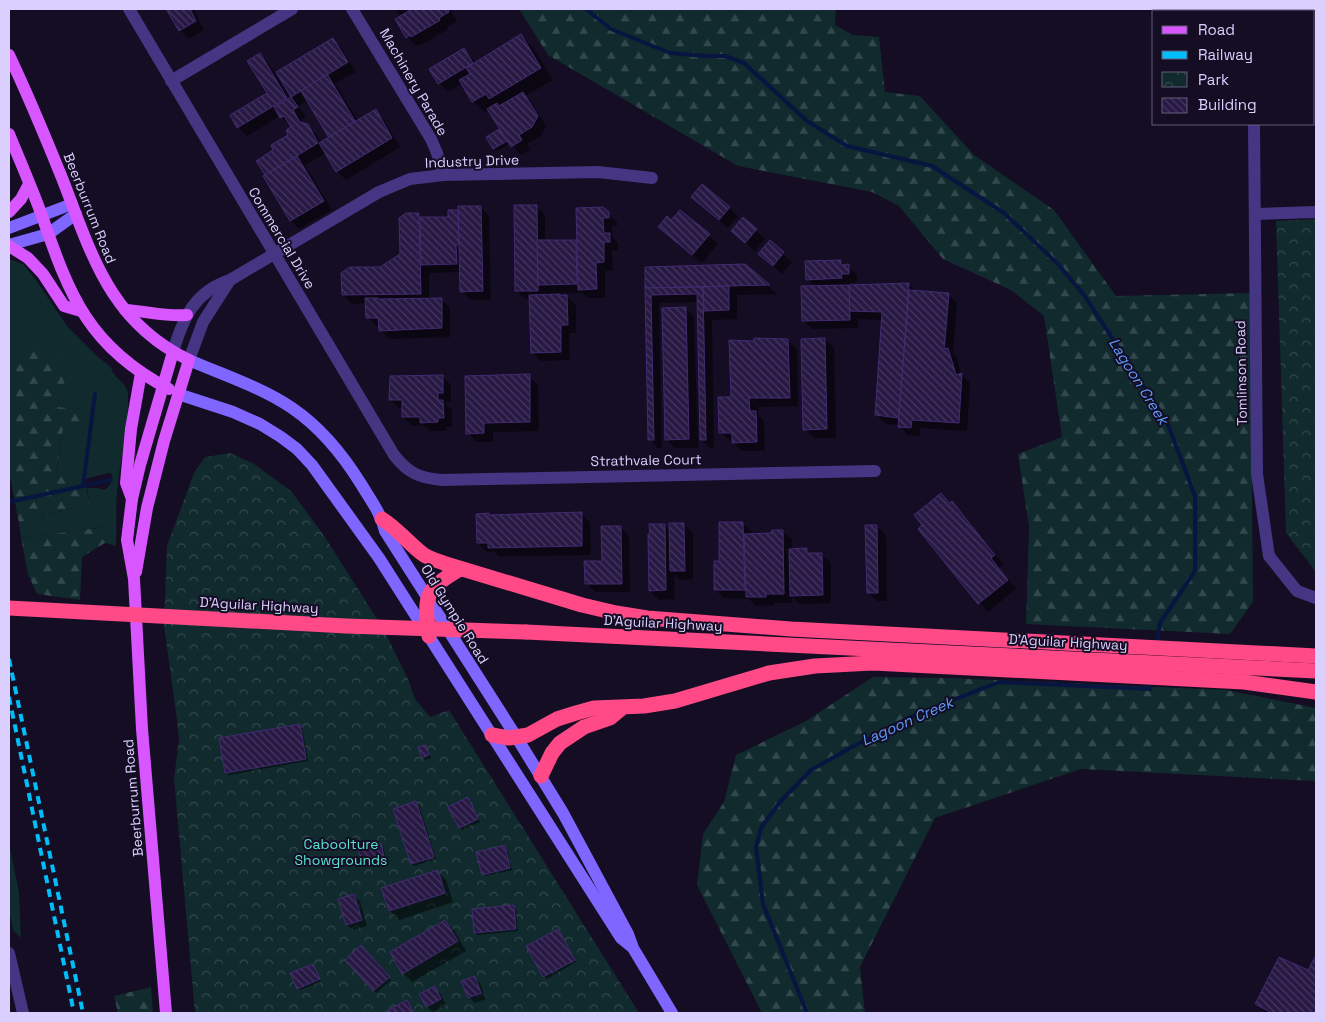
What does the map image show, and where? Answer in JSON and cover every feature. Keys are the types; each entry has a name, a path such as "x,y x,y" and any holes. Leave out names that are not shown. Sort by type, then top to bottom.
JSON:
{"highway":[{"path":"382,519 393,526 425,556 460,569 582,605 624,614 716,624 900,636 1316,656"},
{"path":"429,636 428,598 434,586 460,569"},
{"name":"D'Aguilar Highway","path":"9,608 346,626 526,632 1316,671"},
{"path":"492,735 517,738 528,735 557,720 594,708 622,708 675,701 744,680 794,668 841,664 873,663 1244,682 1316,692"},
{"path":"540,776 552,753 560,743 584,727 610,718 622,708"}],"main road":[{"name":"Beerburrum Road","path":"9,55 48,143 99,271 125,310 142,328 173,352 189,360 147,508 134,579"},
{"path":"9,134 71,293 81,311 108,345 141,373 178,394"},
{"path":"9,212 21,199 29,184"},
{"path":"9,228 42,216 74,209"},
{"path":"9,245 48,234 74,209"},
{"path":"9,245 28,258 43,274 64,306 81,311"},
{"path":"125,310 168,316 187,314"},
{"name":"Beerburrum Road","path":"166,1013 142,729 134,579 127,540 132,499 140,465 173,352"},
{"name":"Old Gympie Road","path":"189,360 278,400 314,425 344,458 382,519 385,531 540,776 586,854 628,934 633,948 672,1013"},
{"path":"132,499 126,483 131,429 141,373"},
{"name":"Old Gympie Road","path":"178,394 246,417 281,437 297,449 312,465 379,558 621,938 633,948"}],"street":[{"name":"Commercial Drive","path":"128,9 394,455 418,476"},
{"path":"171,81 292,9"},
{"name":"Machinery Parade","path":"352,9 431,139 438,154 443,175"},
{"name":"Tomlinson Road","path":"1254,125 1257,474 1269,556 1297,591 1316,598"},
{"name":"Industry Drive","path":"173,352 187,314 196,302 216,284 230,280 379,192 396,184 410,179 443,175 598,172 652,178"},
{"path":"1255,214 1316,212"},
{"name":"Industry Drive","path":"189,360 203,322 230,280"},
{"name":"Strathvale Court","path":"418,476 442,480 875,471"},
{"path":"9,953 23,1013"}],"green space":[{"path":"519,9 836,9 835,25 853,35 879,37 885,92 920,96 974,155 1054,210 1116,296 1250,293 1253,602 1230,634 1026,624 1029,527 1018,454 1062,437 1044,316 1011,290 943,259 899,206 872,192 738,166 548,55"},
{"path":"1316,219 1316,572 1286,533 1276,221"},
{"path":"9,259 23,264 67,326 98,357 111,367 114,375 126,387 128,405 117,492 116,546 105,543 105,527 21,538 19,523 89,503 87,488 106,489 111,481 112,474 109,473 85,479 84,476 56,475 63,429 82,409 57,407 65,385 30,350 9,359"},
{"path":"30,350 57,357 65,385 57,407 82,409 82,423 63,429 56,474 84,476 89,503 19,523 9,471 9,359"},
{"name":"Caboolture Showgrounds","path":"230,453 254,464 291,491 323,534 384,630 408,679 415,699 430,717 449,710 639,1013 195,1013 174,779 179,739 164,626 167,546 194,473 205,457"},
{"path":"105,527 105,543 82,557 80,600 37,594 28,574 21,538"},
{"path":"873,677 950,678 1226,690 1316,708 1316,781 1081,769 935,818 860,967 865,1013 762,1013 697,885 703,834 724,802 736,755 806,721"},
{"path":"9,843 19,892 21,938 13,930 9,910"},
{"path":"151,987 153,1013 118,1013 114,996"}],"building":[{"path":"166,9 190,9 196,21 179,31"},
{"path":"412,9 448,9 449,12 439,18 439,21 406,38 395,19"},
{"path":"521,34 541,68 489,99 486,94 472,102 459,80 470,74 466,68"},
{"path":"333,38 348,62 291,97 276,72"},
{"path":"464,48 473,63 438,84 429,69"},
{"path":"260,53 287,98 237,128 230,115 267,93 247,61"},
{"path":"327,74 355,121 329,138 301,91"},
{"path":"523,92 538,116 532,127 519,135 522,140 511,147 487,109 497,103 499,106"},
{"path":"291,97 298,107 293,110 300,122 308,124 318,143 265,175 256,161 273,150 271,145 288,135 286,130 291,127 284,116 280,118 274,107"},
{"path":"376,109 392,138 336,172 319,143"},
{"path":"499,129 507,141 493,149 486,137"},
{"path":"297,156 324,201 290,221 263,176"},
{"path":"702,184 730,207 719,220 691,197"},
{"path":"514,205 537,205 538,291 515,291"},
{"path":"458,206 481,206 483,291 460,292"},
{"path":"603,207 609,212 609,218 603,218 604,233 610,233 610,242 604,242 604,262 596,263 597,289 578,290 576,208"},
{"path":"448,210 458,210 459,245 456,245 457,264 421,265 420,217 448,217"},
{"path":"680,210 710,234 692,255 658,227 667,216 671,220"},
{"path":"406,213 419,213 421,294 342,295 341,273 350,267 380,267 400,254 399,218"},
{"path":"743,217 757,229 745,243 731,231"},
{"path":"537,240 576,240 577,284 538,285"},
{"path":"770,240 784,252 773,266 758,254"},
{"path":"841,260 841,265 849,264 849,274 841,274 842,278 806,280 805,261"},
{"path":"745,264 770,285 645,288 645,267"},
{"path":"909,283 899,418 875,415 882,312 849,311 849,285"},
{"path":"849,285 850,320 802,321 801,286"},
{"path":"729,286 729,310 704,311 703,287"},
{"path":"703,287 706,440 700,440 697,294 651,295 654,440 648,440 645,288"},
{"path":"909,290 949,293 944,349 948,348 956,375 962,373 959,423 912,420 911,428 898,427"},
{"path":"529,295 567,295 568,325 561,325 561,352 531,353"},
{"path":"365,298 442,298 442,328 379,331 378,318 366,318"},
{"path":"686,307 689,439 665,440 662,308"},
{"path":"754,338 788,339 790,398 749,398 750,411 756,411 757,442 732,443 732,433 719,433 718,397 731,397 729,340 754,341"},
{"path":"825,338 827,429 803,430 801,339"},
{"path":"530,374 530,422 484,423 484,433 466,434 465,376"},
{"path":"443,375 443,393 438,393 438,400 443,400 444,418 438,418 438,422 420,423 420,417 402,417 402,400 389,400 390,376"},
{"path":"941,493 949,503 952,501 995,555 991,558 1008,580 978,604 918,529 922,525 914,515"},
{"path":"582,512 582,546 488,548 488,543 477,543 476,514"},
{"path":"719,522 743,522 745,590 714,590 714,561 719,561"},
{"path":"669,523 684,523 685,571 670,571"},
{"path":"649,524 665,524 666,590 649,591"},
{"path":"865,525 877,525 878,593 867,593"},
{"path":"601,526 621,526 622,584 585,584 584,561 602,561"},
{"path":"772,530 783,530 784,594 766,594 766,597 746,597 744,534 771,533"},
{"path":"807,548 807,553 822,553 823,595 790,596 789,549"},
{"path":"300,724 306,759 225,773 219,738"},
{"path":"426,745 429,755 422,758 418,747"},
{"path":"468,797 478,819 459,828 448,807"},
{"path":"416,801 434,857 411,864 393,809"},
{"path":"381,843 384,856 362,862 358,849"},
{"path":"505,845 510,868 482,875 476,852"},
{"path":"438,870 445,893 389,911 381,888"},
{"path":"354,894 362,920 346,925 338,899"},
{"path":"514,905 516,929 474,933 472,909"},
{"path":"445,920 458,941 402,974 390,952"},
{"path":"558,929 575,960 543,977 526,946"},
{"path":"361,945 390,977 373,991 345,960"},
{"path":"1316,955 1316,1013 1272,1013 1255,1004 1279,957 1308,970"},
{"path":"313,964 320,979 297,989 290,973"},
{"path":"475,976 481,993 468,998 461,981"},
{"path":"435,986 441,999 426,1007 419,994"},
{"path":"407,1000 414,1013 385,1012"}],"waterway":[{"name":"Lagoon Creek","path":"586,9 611,29 670,53 725,56 744,63 807,121 847,146 932,166 1004,213 1058,264 1084,295 1167,422 1195,496 1195,571 1160,623 1157,643"},
{"path":"83,486 95,394"},
{"path":"9,502 111,480"},
{"name":"Lagoon Creek","path":"807,1013 763,904 756,847 761,828 779,803 811,770 908,718 999,682 1150,689 1152,680"}],"railway":[{"path":"9,659 83,1013"},
{"path":"9,697 74,1013"}]}
